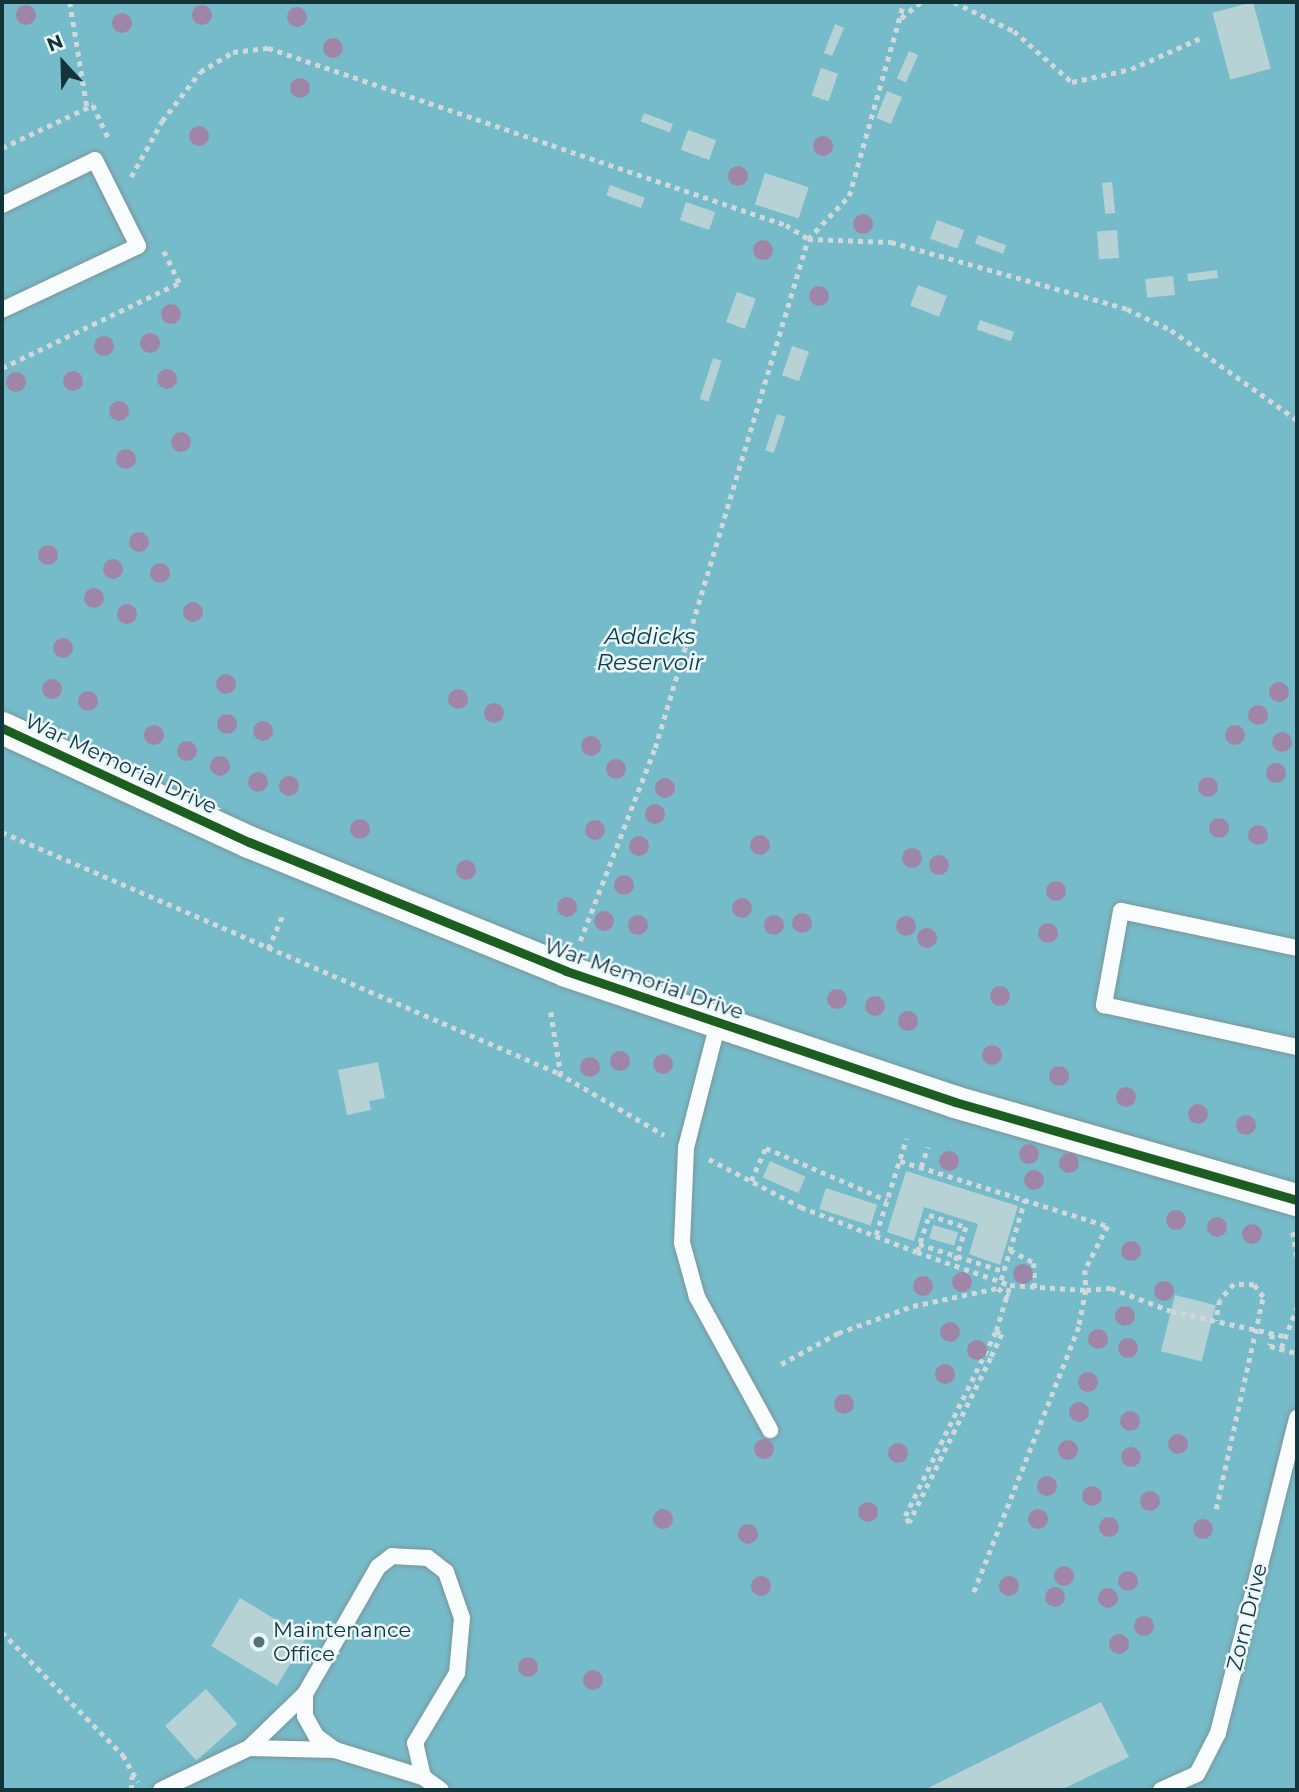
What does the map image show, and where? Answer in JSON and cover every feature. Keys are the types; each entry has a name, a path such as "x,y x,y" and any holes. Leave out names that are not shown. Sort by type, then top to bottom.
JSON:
{"street":[{"name":"War Memorial Drive","path":"2,728 357,888 718,1023 955,1102 1297,1200"}],"lane":[{"path":"2,205 95,160 138,246 2,310"},
{"path":"1297,948 1121,911 1104,1005 1297,1047"},
{"path":"718,1023 686,1147 680,1218 687,1266 714,1331 770,1430"},
{"name":"Zorn Drive","path":"1161,1790 1196,1774 1218,1733 1297,1418"},
{"path":"161,1790 249,1748 304,1694 377,1567 393,1556 411,1554 446,1572 462,1618 457,1673 415,1743 423,1777"},
{"path":"304,1694 305,1716 316,1736 335,1750"},
{"path":"249,1748 335,1750 423,1777 441,1790"}],"path":[{"path":"2,148 90,106 70,2"},
{"path":"576,952 654,748 808,239 849,196 905,2"},
{"path":"900,19 921,2"},
{"path":"954,2 1014,31 1072,82 1131,69 1203,37"},
{"path":"129,181 162,121 200,72 233,52 268,48 786,225 808,239 891,242 1127,309 1171,330 1297,419"},
{"path":"2,368 179,283"},
{"path":"2,832 561,1075 751,1181 917,1252 1010,1285 1065,1291 1121,1290 1216,1321 1284,1336"},
{"path":"268,949 284,912"},
{"path":"551,1012 561,1075"},
{"path":"876,1235 906,1139"},
{"path":"921,1167 928,1147"},
{"path":"751,1181 766,1148 887,1200"},
{"path":"900,1161 1108,1226 1086,1270 1086,1290 1079,1327 974,1595"},
{"path":"1001,1280 1025,1199"},
{"path":"917,1252 929,1214 966,1227 954,1264"},
{"path":"1293,1232 1297,1258"},
{"path":"919,1244 1003,1271"},
{"path":"1010,1250 1034,1263 1037,1289"},
{"path":"982,1291 989,1287 988,1275"},
{"path":"1216,1321 1223,1294 1234,1284 1248,1284 1264,1297 1259,1330 1216,1509"},
{"path":"996,1331 1002,1334 909,1523 905,1516 996,1331 1009,1297 1010,1285"},
{"path":"781,1364 875,1319 998,1288 1009,1297"},
{"path":"1281,1348 1297,1307"},
{"path":"1273,1334 1270,1346 1297,1353"},
{"path":"2,1632 123,1755 131,1790"}],"water":[{"name":"Addicks Reservoir","path":"2,2 1297,2 1297,1790 2,1790"}],"building":[{"path":"1253,2 1271,69 1230,80 1212,13"},
{"path":"835,24 844,28 832,56 824,53"},
{"path":"909,51 918,55 906,82 897,78"},
{"path":"821,68 838,74 829,101 812,95"},
{"path":"887,91 902,97 891,124 876,118"},
{"path":"644,113 673,124 670,133 641,121"},
{"path":"688,130 716,140 709,160 681,150"},
{"path":"765,173 809,187 799,219 755,204"},
{"path":"1112,182 1115,213 1105,214 1102,183"},
{"path":"610,185 645,198 641,208 606,195"},
{"path":"686,202 715,212 709,230 680,220"},
{"path":"937,220 964,230 957,249 930,239"},
{"path":"1117,230 1119,258 1099,259 1097,231"},
{"path":"978,235 1006,245 1003,254 975,243"},
{"path":"1217,270 1218,278 1188,282 1187,274"},
{"path":"1173,276 1175,295 1147,298 1145,279"},
{"path":"918,285 947,296 939,317 910,306"},
{"path":"737,292 756,299 745,329 726,322"},
{"path":"980,320 1014,332 1011,341 977,329"},
{"path":"792,346 809,352 799,381 782,375"},
{"path":"713,358 722,361 708,402 700,399"},
{"path":"777,414 786,417 774,453 765,450"},
{"path":"378,1062 385,1098 369,1101 371,1110 347,1115 338,1070"},
{"path":"770,1161 806,1177 798,1193 763,1177"},
{"path":"906,1171 1018,1206 1000,1265 969,1254 978,1224 924,1207 914,1241 887,1232"},
{"path":"826,1188 877,1205 871,1226 819,1209"},
{"path":"933,1225 958,1232 954,1246 929,1238"},
{"path":"1175,1295 1216,1305 1202,1361 1161,1351"},
{"name":"Maintenance Office","path":"240,1598 306,1638 277,1686 211,1646"},
{"path":"206,1689 237,1724 197,1761 165,1726"},
{"path":"1101,1702 1129,1757 1061,1790 924,1790"}],"cycle path":[{"path":"2,728 249,842 566,971 955,1102 1297,1200"}],"place":[{"name":"Maintenance Office","path":"259,1642"}]}
